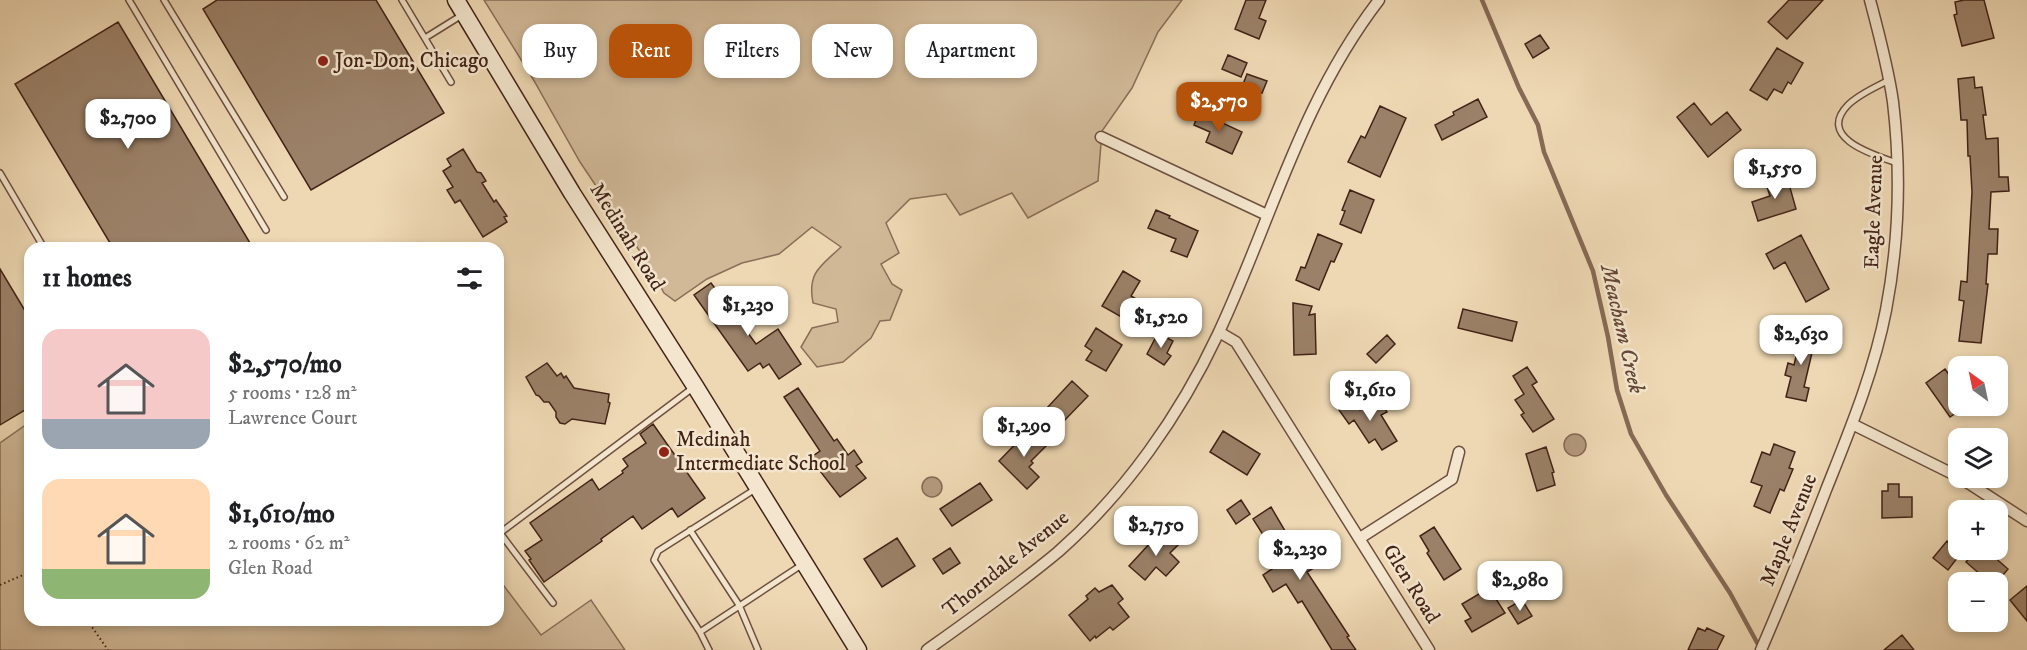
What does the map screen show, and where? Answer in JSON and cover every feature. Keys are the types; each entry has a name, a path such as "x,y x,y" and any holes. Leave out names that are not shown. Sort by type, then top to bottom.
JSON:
{"main road":[{"name":"Medinah Road","path":"460,7 572,193 695,386 858,650"}],"street":[{"name":"Thorndale Avenue","path":"927,650 1007,593 1060,550 1099,511 1138,466 1173,416 1219,332 1319,95 1347,45 1379,0"},
{"name":"Eagle Avenue","path":"1852,424 1886,310 1894,252 1897,202 1893,101 1884,52 1870,0"},
{"path":"1101,136 1267,215"},
{"name":"Glen Road","path":"1219,332 1236,342 1429,650"},
{"path":"1852,424 1948,472"},
{"name":"Maple Avenue","path":"1761,650 1852,424"},
{"path":"1360,538 1452,479 1460,452"},
{"path":"1976,488 2027,521"}],"lane":[{"path":"129,0 266,230"},
{"path":"164,0 284,197"},
{"path":"402,0 451,82"},
{"path":"425,38 460,7"},
{"path":"1889,80 1849,104 1840,116 1840,127 1842,135 1851,143 1876,156 1897,163"},
{"path":"0,173 40,242"},
{"path":"504,530 695,386"},
{"path":"709,650 654,560 658,551 758,487"},
{"path":"690,530 739,605 758,650"},
{"path":"504,538 553,603"},
{"path":"700,632 804,563"}],"path":[{"path":"0,585 24,575"},
{"path":"91,626 108,650"}],"shaded area":[{"path":"484,0 1182,0 1158,32 1132,88 1102,131 1098,181 1028,218 1012,193 960,215 946,194 910,199 886,223 899,253 881,264 892,284 902,290 890,320 880,321 871,338 843,362 817,367 801,347 812,328 838,322 836,309 813,303 812,284 817,270 841,247 812,227 779,254 742,263 707,279 675,301 664,293 649,265 580,162 532,78 597,78 597,24 522,24 522,61"},
{"path":"24,426 24,626 504,626 504,586 541,635 591,600 625,650 0,650 0,443"},
{"path":"1575,434 1583,437 1586,445 1583,453 1575,456 1567,453 1564,445 1567,437"},
{"path":"932,477 939,480 942,487 939,494 932,497 925,494 922,487 925,480"}],"building":[{"name":"Jon-Don, Chicago","path":"217,0 376,0 444,113 311,190 203,9"},
{"path":"1246,0 1266,0 1259,18 1266,21 1259,39 1235,29"},
{"path":"1789,0 1823,0 1787,39 1768,22"},
{"path":"1984,0 1994,38 1962,46 1954,15 1957,14 1955,2"},
{"path":"118,22 249,242 109,242 15,84"},
{"path":"1540,35 1549,48 1533,58 1525,44"},
{"path":"1777,48 1803,63 1791,84 1788,82 1782,93 1774,89 1767,100 1750,90"},
{"path":"1228,55 1247,63 1241,77 1222,69"},
{"path":"1247,74 1267,81 1262,93 1258,92 1255,98 1240,92"},
{"path":"1974,77 1975,88 1982,87 1986,115 1983,115 1986,139 1998,138 1999,177 2008,177 2009,191 1991,192 1989,229 1998,229 1997,254 1988,254 1986,284 1988,284 1981,343 1959,341 1964,301 1959,300 1961,281 1967,282 1972,192 1967,120 1961,120 1958,79"},
{"path":"1478,99 1487,117 1442,140 1435,125 1454,115 1453,112"},
{"path":"1694,103 1711,125 1727,112 1741,130 1708,157 1677,117"},
{"path":"1380,106 1406,118 1380,177 1348,162 1361,136 1365,138"},
{"path":"1199,112 1242,132 1232,154 1206,142 1210,132 1194,125"},
{"path":"463,149 477,172 481,173 486,181 482,183 494,202 496,200 507,216 504,217 507,222 483,237 460,200 455,203 447,190 453,187 443,171 451,166 447,159"},
{"path":"1787,177 1796,209 1758,221 1752,202 1770,196 1766,184"},
{"path":"1350,190 1374,200 1361,233 1340,224 1345,211 1342,210"},
{"path":"1156,210 1198,231 1187,257 1171,251 1176,239 1148,228"},
{"path":"1318,234 1342,244 1334,262 1331,261 1319,290 1296,280 1301,267 1305,268"},
{"path":"1801,235 1829,289 1806,302 1785,262 1774,269 1766,254"},
{"path":"0,269 24,309 24,411 0,425"},
{"path":"1123,271 1140,281 1131,296 1145,304 1134,324 1102,306"},
{"path":"711,283 756,344 778,329 801,364 779,379 769,364 763,368 760,363 748,371 694,295"},
{"path":"1293,303 1312,306 1309,315 1315,314 1316,354 1294,355"},
{"path":"1463,309 1517,322 1512,341 1458,328"},
{"path":"1096,328 1122,345 1106,371 1086,360 1092,351 1085,346"},
{"path":"1803,328 1817,331 1804,387 1809,388 1806,401 1786,397 1791,377 1785,375 1788,363 1794,365"},
{"path":"1158,333 1173,341 1167,353 1171,356 1164,365 1147,354"},
{"path":"1387,335 1395,344 1376,363 1367,354"},
{"path":"547,363 557,376 561,373 564,378 566,376 574,388 609,394 608,402 610,403 605,424 572,419 565,424 560,423 549,402 544,402 536,395 526,377"},
{"path":"1527,367 1537,382 1532,385 1554,419 1533,432 1521,415 1524,413 1515,400 1524,394 1513,376"},
{"path":"1945,369 1948,373 1948,414 1926,383"},
{"path":"1072,381 1088,396 1062,423 1047,408"},
{"path":"798,388 834,441 837,439 848,455 854,450 862,462 856,466 866,478 840,497 810,458 820,451 784,397"},
{"path":"1378,399 1387,412 1381,415 1397,441 1382,450 1375,439 1369,443 1354,420 1349,424 1339,410 1353,400 1360,410"},
{"path":"653,424 705,498 678,517 672,508 642,529 633,516 544,582 525,551 542,540 530,523 592,479 599,490 623,473 622,471 628,466 623,459 646,443 640,434"},
{"path":"1031,428 1048,444 1031,461 1033,463 1029,467 1039,477 1027,489 999,461"},
{"path":"1223,431 1260,454 1247,475 1210,452"},
{"path":"1774,444 1795,452 1789,468 1793,469 1784,491 1780,489 1770,513 1754,506 1762,486 1751,482 1762,452 1770,455"},
{"path":"1546,447 1554,472 1552,473 1555,485 1537,491 1526,454"},
{"path":"980,483 992,500 952,526 940,509"},
{"path":"1888,484 1899,484 1899,497 1912,497 1912,517 1882,518 1882,491 1888,491"},
{"path":"1241,500 1250,514 1236,524 1227,510"},
{"path":"1271,507 1302,560 1310,555 1317,566 1307,572 1356,650 1332,650 1302,601 1298,603 1286,584 1273,592 1263,575 1275,567 1273,564 1279,560 1253,519"},
{"path":"1434,527 1461,569 1444,580 1427,553 1429,551 1420,536"},
{"path":"1162,530 1178,545 1170,553 1179,562 1166,576 1156,567 1145,580 1129,566"},
{"path":"897,538 915,566 882,587 864,559"},
{"path":"1947,541 1948,560 1956,560 1948,570 1933,558"},
{"path":"950,548 960,563 943,574 933,559"},
{"path":"1968,560 1998,560 2008,569 2005,572 1978,572 1966,562"},
{"path":"1112,585 1123,599 1118,603 1129,617 1113,630 1110,627 1090,641 1069,615 1088,599 1086,596 1095,588 1099,592"},
{"path":"2027,586 2027,621 2010,600"},
{"path":"1489,588 1505,613 1472,632 1465,621 1471,618 1462,604"},
{"path":"1522,600 1532,616 1518,624 1508,608"},
{"path":"1698,628 1705,631 1707,628 1724,636 1717,650 1688,650"},
{"path":"1902,635 1914,650 1884,650"}],"waterway":[{"name":"Meacham Creek","path":"1482,0 1519,88 1538,125 1544,152 1593,271 1617,390 1631,434 1666,495 1730,593 1760,648"}],"place":[{"name":"Jon-Don, Chicago","path":"323,61"},
{"name":"Medinah Intermediate School","path":"664,452"}]}
